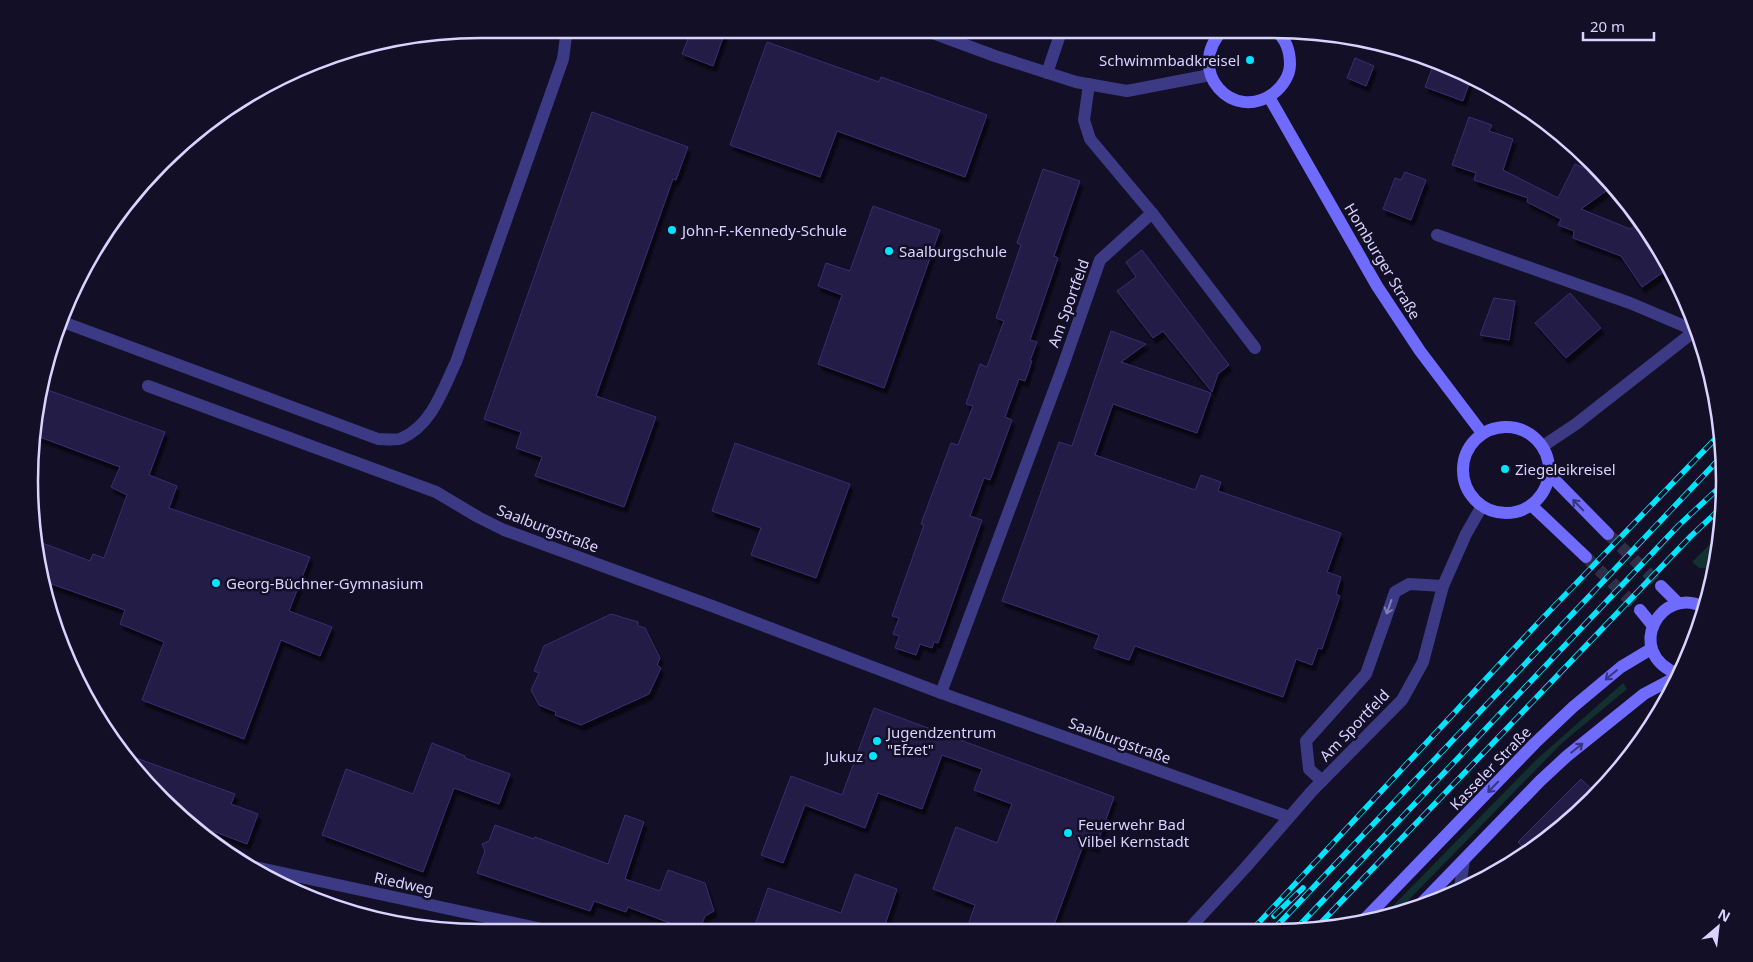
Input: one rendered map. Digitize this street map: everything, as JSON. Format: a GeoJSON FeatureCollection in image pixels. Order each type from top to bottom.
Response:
{"type":"FeatureCollection","features":[{"type":"Feature","properties":{"kind":"street"},"geometry":{"type":"LineString","coordinates":[[66,323],[378,439],[400,440],[417,429],[434,408],[456,362],[563,59],[566,38]]}},
{"type":"Feature","properties":{"kind":"street"},"geometry":{"type":"LineString","coordinates":[[946,38],[1076,82],[1127,91],[1210,75]]}},
{"type":"Feature","properties":{"kind":"street"},"geometry":{"type":"LineString","coordinates":[[1047,73],[1059,38]]}},
{"type":"Feature","properties":{"kind":"street"},"geometry":{"type":"LineString","coordinates":[[1215,38],[1210,49],[1208,62],[1210,75],[1224,94],[1234,100],[1246,102],[1258,102],[1269,97],[1279,90],[1286,80],[1290,68],[1290,56],[1287,44],[1283,38]]}},
{"type":"Feature","properties":{"kind":"street"},"geometry":{"type":"LineString","coordinates":[[1089,84],[1084,120],[1090,139],[1152,213],[1255,348]]}},
{"type":"Feature","properties":{"kind":"street","name":"Homburger Straße"},"geometry":{"type":"LineString","coordinates":[[1269,97],[1377,286],[1420,351],[1482,434]]}},
{"type":"Feature","properties":{"kind":"street","name":"Am Sportfeld"},"geometry":{"type":"LineString","coordinates":[[941,694],[1063,366],[1100,260],[1152,213]]}},
{"type":"Feature","properties":{"kind":"street"},"geometry":{"type":"LineString","coordinates":[[1437,235],[1630,304],[1688,328]]}},
{"type":"Feature","properties":{"kind":"street"},"geometry":{"type":"LineString","coordinates":[[1542,446],[1576,424],[1691,335]]}},
{"type":"Feature","properties":{"kind":"street","name":"Saalburgstraße"},"geometry":{"type":"LineString","coordinates":[[148,386],[436,492],[478,518],[504,530],[722,610],[941,694],[1289,817]]}},
{"type":"Feature","properties":{"kind":"street"},"geometry":{"type":"LineString","coordinates":[[1508,426],[1521,429],[1533,436],[1542,446],[1548,460],[1549,474],[1546,486],[1540,497],[1531,505],[1516,512],[1498,512],[1482,506],[1470,494],[1464,478],[1464,461],[1470,445],[1482,434],[1495,428],[1508,426]]}},
{"type":"Feature","properties":{"kind":"street"},"geometry":{"type":"LineString","coordinates":[[1549,474],[1608,534]]}},
{"type":"Feature","properties":{"kind":"street"},"geometry":{"type":"LineString","coordinates":[[1531,505],[1586,557]]}},
{"type":"Feature","properties":{"kind":"street","name":"Am Sportfeld"},"geometry":{"type":"LineString","coordinates":[[1194,924],[1322,781],[1402,700],[1423,662],[1443,586],[1466,534],[1482,506]]}},
{"type":"Feature","properties":{"kind":"street"},"geometry":{"type":"LineString","coordinates":[[1322,781],[1309,769],[1306,740],[1366,674],[1394,592],[1410,584],[1443,586]]}},
{"type":"Feature","properties":{"kind":"street"},"geometry":{"type":"LineString","coordinates":[[1662,586],[1678,603]]}},
{"type":"Feature","properties":{"kind":"street"},"geometry":{"type":"LineString","coordinates":[[1672,672],[1657,661],[1651,648],[1650,639],[1653,626],[1660,614],[1668,607],[1678,603],[1689,602],[1697,605]]}},
{"type":"Feature","properties":{"kind":"street"},"geometry":{"type":"LineString","coordinates":[[1640,610],[1653,626]]}},
{"type":"Feature","properties":{"kind":"street","name":"Kasseler Straße"},"geometry":{"type":"LineString","coordinates":[[1371,913],[1573,707],[1621,667],[1651,648]]}},
{"type":"Feature","properties":{"kind":"street"},"geometry":{"type":"LineString","coordinates":[[1429,896],[1540,781],[1567,756],[1644,694],[1668,681]]}},
{"type":"Feature","properties":{"kind":"street"},"geometry":{"type":"LineString","coordinates":[[1461,882],[1464,860]]}},
{"type":"Feature","properties":{"kind":"street","name":"Riedweg"},"geometry":{"type":"LineString","coordinates":[[268,870],[519,924]]}},
{"type":"Feature","properties":{"kind":"green space"},"geometry":{"type":"Polygon","coordinates":[[[1711,543],[1707,569],[1699,568],[1692,562],[1711,543]]]}},
{"type":"Feature","properties":{"kind":"green space"},"geometry":{"type":"Polygon","coordinates":[[[1623,683],[1627,689],[1562,743],[1405,904],[1391,908],[1536,760],[1623,683]]]}},
{"type":"Feature","properties":{"kind":"building"},"geometry":{"type":"Polygon","coordinates":[[[688,38],[723,38],[713,66],[682,54],[688,38]]]}},
{"type":"Feature","properties":{"kind":"building"},"geometry":{"type":"Polygon","coordinates":[[[767,42],[879,82],[881,77],[987,115],[965,177],[837,131],[820,177],[730,145],[767,42]]]}},
{"type":"Feature","properties":{"kind":"building"},"geometry":{"type":"Polygon","coordinates":[[[1355,58],[1374,66],[1366,86],[1347,78],[1355,58]]]}},
{"type":"Feature","properties":{"kind":"building"},"geometry":{"type":"Polygon","coordinates":[[[1432,67],[1469,84],[1463,101],[1425,87],[1432,67]]]}},
{"type":"Feature","properties":{"kind":"building"},"geometry":{"type":"Polygon","coordinates":[[[592,112],[688,147],[676,180],[673,179],[596,396],[656,417],[624,507],[535,476],[542,457],[516,448],[521,432],[484,419],[592,112]]]}},
{"type":"Feature","properties":{"kind":"building"},"geometry":{"type":"Polygon","coordinates":[[[1469,117],[1492,125],[1489,131],[1513,139],[1503,170],[1558,198],[1575,164],[1587,168],[1606,191],[1581,209],[1630,229],[1635,226],[1663,272],[1642,287],[1621,256],[1573,238],[1574,231],[1558,225],[1561,219],[1527,202],[1528,198],[1474,180],[1476,173],[1452,165],[1469,117]]]}},
{"type":"Feature","properties":{"kind":"building"},"geometry":{"type":"Polygon","coordinates":[[[1043,169],[1080,181],[1054,256],[1058,258],[1030,340],[1037,342],[1030,361],[1032,361],[1025,381],[1019,379],[1005,417],[1012,420],[990,480],[984,478],[970,516],[982,520],[938,643],[934,642],[932,648],[920,644],[916,655],[895,648],[899,636],[893,634],[899,618],[892,616],[924,525],[921,524],[951,443],[958,445],[973,406],[966,404],[980,364],[987,367],[1004,321],[996,318],[1021,245],[1017,243],[1043,169]]]}},
{"type":"Feature","properties":{"kind":"building"},"geometry":{"type":"Polygon","coordinates":[[[1405,172],[1426,180],[1411,220],[1383,209],[1395,178],[1401,180],[1405,172]]]}},
{"type":"Feature","properties":{"kind":"building"},"geometry":{"type":"Polygon","coordinates":[[[873,206],[940,230],[884,388],[818,364],[842,295],[818,286],[826,263],[850,271],[873,206]]]}},
{"type":"Feature","properties":{"kind":"building"},"geometry":{"type":"Polygon","coordinates":[[[1142,250],[1229,365],[1218,374],[1212,392],[1163,331],[1153,338],[1117,291],[1136,277],[1126,262],[1142,250]]]}},
{"type":"Feature","properties":{"kind":"building"},"geometry":{"type":"Polygon","coordinates":[[[1570,293],[1601,328],[1566,358],[1535,323],[1570,293]]]}},
{"type":"Feature","properties":{"kind":"building"},"geometry":{"type":"Polygon","coordinates":[[[1494,298],[1515,301],[1509,340],[1480,335],[1494,298]]]}},
{"type":"Feature","properties":{"kind":"building"},"geometry":{"type":"Polygon","coordinates":[[[1111,331],[1146,344],[1121,362],[1211,393],[1197,433],[1113,404],[1095,455],[1195,490],[1201,475],[1221,482],[1218,491],[1341,533],[1327,572],[1341,577],[1336,594],[1340,596],[1322,649],[1318,648],[1312,665],[1296,659],[1283,697],[1135,646],[1129,660],[1094,648],[1099,635],[1002,601],[1059,442],[1072,446],[1111,331]]]}},
{"type":"Feature","properties":{"kind":"building"},"geometry":{"type":"Polygon","coordinates":[[[47,390],[165,432],[149,475],[177,486],[169,508],[310,557],[289,611],[332,627],[320,656],[281,640],[244,739],[142,700],[164,642],[120,624],[125,610],[50,583],[42,543],[90,561],[93,554],[104,558],[127,495],[111,487],[120,467],[40,437],[47,390]]]}},
{"type":"Feature","properties":{"kind":"building"},"geometry":{"type":"Polygon","coordinates":[[[735,443],[850,484],[816,578],[751,555],[761,528],[712,511],[735,443]]]}},
{"type":"Feature","properties":{"kind":"building"},"geometry":{"type":"Polygon","coordinates":[[[611,614],[638,622],[638,626],[645,628],[660,658],[657,665],[661,668],[649,694],[581,725],[555,715],[556,712],[539,705],[531,690],[539,673],[534,671],[544,646],[611,614]]]}},
{"type":"Feature","properties":{"kind":"building"},"geometry":{"type":"Polygon","coordinates":[[[874,708],[1114,797],[1096,847],[1084,843],[1054,924],[968,924],[975,905],[933,889],[956,827],[997,843],[1012,804],[974,790],[982,769],[942,755],[922,809],[878,793],[865,828],[805,805],[783,863],[761,855],[791,776],[842,795],[874,708]]]}},
{"type":"Feature","properties":{"kind":"building"},"geometry":{"type":"Polygon","coordinates":[[[432,743],[465,756],[465,758],[510,774],[499,804],[454,788],[423,872],[322,835],[346,769],[413,794],[432,743]]]}},
{"type":"Feature","properties":{"kind":"building"},"geometry":{"type":"Polygon","coordinates":[[[135,757],[235,794],[231,804],[258,814],[247,844],[205,828],[167,795],[135,757]]]}},
{"type":"Feature","properties":{"kind":"building"},"geometry":{"type":"Polygon","coordinates":[[[1581,779],[1591,789],[1542,833],[1523,847],[1518,842],[1581,779]]]}},
{"type":"Feature","properties":{"kind":"building"},"geometry":{"type":"Polygon","coordinates":[[[625,815],[644,822],[625,879],[660,891],[668,870],[705,883],[714,911],[705,916],[702,924],[672,924],[628,907],[626,912],[594,901],[590,911],[477,873],[485,851],[482,844],[489,841],[495,825],[534,839],[535,837],[608,864],[625,815]]]}},
{"type":"Feature","properties":{"kind":"building"},"geometry":{"type":"Polygon","coordinates":[[[855,874],[897,889],[885,924],[755,924],[768,888],[841,913],[855,874]]]}},
{"type":"Feature","properties":{"kind":"tunnel"},"geometry":{"type":"LineString","coordinates":[[1608,534],[1661,586]]}},
{"type":"Feature","properties":{"kind":"tunnel"},"geometry":{"type":"LineString","coordinates":[[1586,557],[1640,610]]}},
{"type":"Feature","properties":{"kind":"railway"},"geometry":{"type":"LineString","coordinates":[[1258,924],[1538,623],[1714,440]]}},
{"type":"Feature","properties":{"kind":"railway"},"geometry":{"type":"LineString","coordinates":[[1279,924],[1715,463]]}},
{"type":"Feature","properties":{"kind":"railway"},"geometry":{"type":"LineString","coordinates":[[1301,924],[1679,525],[1716,491]]}},
{"type":"Feature","properties":{"kind":"railway"},"geometry":{"type":"LineString","coordinates":[[1322,922],[1691,536],[1715,514]]}},
{"type":"Feature","properties":{"kind":"railway"},"geometry":{"type":"LineString","coordinates":[[1274,916],[1303,888]]}},
{"type":"Feature","properties":{"kind":"place","name":"Schwimmbadkreisel"},"geometry":{"type":"Point","coordinates":[1250,60]}},
{"type":"Feature","properties":{"kind":"place","name":"John-F.-Kennedy-Schule"},"geometry":{"type":"Point","coordinates":[672,230]}},
{"type":"Feature","properties":{"kind":"place","name":"Saalburgschule"},"geometry":{"type":"Point","coordinates":[889,251]}},
{"type":"Feature","properties":{"kind":"place","name":"Ziegeleikreisel"},"geometry":{"type":"Point","coordinates":[1505,469]}},
{"type":"Feature","properties":{"kind":"place","name":"Georg-Büchner-Gymnasium"},"geometry":{"type":"Point","coordinates":[216,583]}},
{"type":"Feature","properties":{"kind":"place","name":"Jugendzentrum \"Efzet\""},"geometry":{"type":"Point","coordinates":[877,741]}},
{"type":"Feature","properties":{"kind":"place","name":"Jukuz"},"geometry":{"type":"Point","coordinates":[873,756]}},
{"type":"Feature","properties":{"kind":"place","name":"Feuerwehr Bad Vilbel Kernstadt"},"geometry":{"type":"Point","coordinates":[1068,833]}}]}
